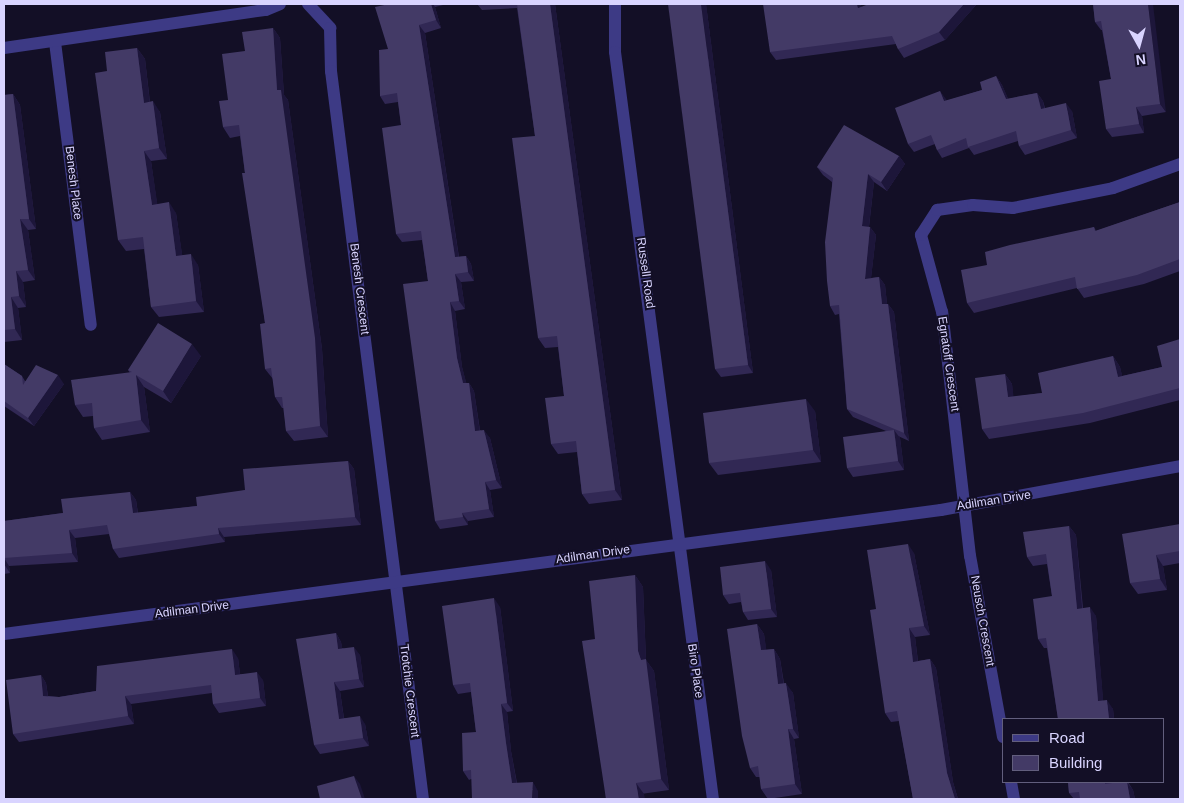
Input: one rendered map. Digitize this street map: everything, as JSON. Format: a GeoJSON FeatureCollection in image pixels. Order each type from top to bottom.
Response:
{"type":"FeatureCollection","features":[{"type":"Feature","properties":{"kind":"street"},"geometry":{"type":"LineString","coordinates":[[4,48],[266,10],[280,4]]}},
{"type":"Feature","properties":{"kind":"street","name":"Benesh Crescent"},"geometry":{"type":"LineString","coordinates":[[308,4],[330,28],[331,71],[397,582]]}},
{"type":"Feature","properties":{"kind":"street","name":"Russell Road"},"geometry":{"type":"LineString","coordinates":[[615,4],[615,52],[677,543]]}},
{"type":"Feature","properties":{"kind":"street","name":"Benesh Place"},"geometry":{"type":"LineString","coordinates":[[55,42],[91,325]]}},
{"type":"Feature","properties":{"kind":"street","name":"Egnatoff Crescent"},"geometry":{"type":"LineString","coordinates":[[966,506],[942,312],[921,234],[937,210],[973,205],[1013,208],[1113,188],[1180,164]]}},
{"type":"Feature","properties":{"kind":"street","name":"Adilman Drive"},"geometry":{"type":"LineString","coordinates":[[4,634],[966,506],[1180,466]]}},
{"type":"Feature","properties":{"kind":"street","name":"Neusch Crescent"},"geometry":{"type":"LineString","coordinates":[[966,506],[970,556],[1002,732]]}},
{"type":"Feature","properties":{"kind":"street","name":"Biro Place"},"geometry":{"type":"LineString","coordinates":[[677,543],[713,799]]}},
{"type":"Feature","properties":{"kind":"street","name":"Trotchie Crescent"},"geometry":{"type":"LineString","coordinates":[[397,582],[424,799]]}},
{"type":"Feature","properties":{"kind":"street"},"geometry":{"type":"LineString","coordinates":[[1011,783],[1014,799]]}},
{"type":"Feature","properties":{"kind":"building"},"geometry":{"type":"Polygon","coordinates":[[[389,4],[431,4],[436,20],[419,25],[455,257],[466,256],[468,272],[455,274],[459,301],[450,302],[457,358],[463,383],[469,383],[475,431],[484,430],[496,480],[485,482],[489,509],[462,513],[463,517],[435,521],[403,284],[428,281],[421,231],[396,234],[382,128],[401,125],[397,93],[380,96],[379,50],[388,49],[375,7],[389,4]]]}},
{"type":"Feature","properties":{"kind":"building"},"geometry":{"type":"Polygon","coordinates":[[[517,4],[550,4],[615,490],[582,494],[576,441],[551,444],[545,398],[564,396],[557,336],[538,338],[512,138],[535,136],[517,4]]]}},
{"type":"Feature","properties":{"kind":"building"},"geometry":{"type":"Polygon","coordinates":[[[668,4],[701,4],[748,365],[715,369],[668,4]]]}},
{"type":"Feature","properties":{"kind":"building"},"geometry":{"type":"Polygon","coordinates":[[[763,4],[857,4],[858,8],[869,4],[964,4],[939,32],[898,49],[892,36],[770,52],[763,4]]]}},
{"type":"Feature","properties":{"kind":"building"},"geometry":{"type":"Polygon","coordinates":[[[1093,4],[1148,4],[1160,104],[1136,107],[1139,124],[1106,129],[1099,81],[1111,79],[1101,21],[1095,22],[1093,4]]]}},
{"type":"Feature","properties":{"kind":"building"},"geometry":{"type":"Polygon","coordinates":[[[273,28],[277,90],[281,90],[315,338],[320,426],[286,431],[282,397],[275,397],[271,368],[265,369],[260,324],[265,323],[242,173],[245,173],[239,125],[223,127],[219,101],[228,100],[222,54],[245,51],[242,32],[273,28]]]}},
{"type":"Feature","properties":{"kind":"building"},"geometry":{"type":"Polygon","coordinates":[[[137,48],[144,103],[153,101],[159,148],[144,151],[152,205],[169,202],[176,256],[191,254],[196,301],[151,307],[143,237],[118,240],[95,73],[107,71],[105,52],[137,48]]]}},
{"type":"Feature","properties":{"kind":"building"},"geometry":{"type":"Polygon","coordinates":[[[996,76],[1006,99],[1037,93],[1041,109],[1066,103],[1071,130],[1019,146],[1016,131],[968,147],[966,138],[937,150],[931,135],[908,144],[895,108],[940,91],[944,101],[982,90],[980,82],[996,76]]]}},
{"type":"Feature","properties":{"kind":"building"},"geometry":{"type":"Polygon","coordinates":[[[13,94],[29,219],[20,219],[28,270],[16,271],[19,296],[11,297],[15,329],[4,330],[4,95],[13,94]]]}},
{"type":"Feature","properties":{"kind":"building"},"geometry":{"type":"Polygon","coordinates":[[[844,125],[899,156],[881,182],[868,174],[862,226],[870,227],[865,279],[879,277],[882,304],[888,304],[904,433],[847,409],[839,305],[830,306],[827,281],[825,242],[833,178],[817,167],[844,125]]]}},
{"type":"Feature","properties":{"kind":"building"},"geometry":{"type":"Polygon","coordinates":[[[1180,202],[1180,259],[1137,275],[1077,289],[1075,277],[967,303],[961,270],[987,265],[985,252],[1094,227],[1095,231],[1180,202]]]}},
{"type":"Feature","properties":{"kind":"building"},"geometry":{"type":"Polygon","coordinates":[[[158,323],[192,344],[163,391],[136,375],[141,420],[94,428],[92,403],[75,405],[71,380],[132,372],[128,370],[158,323]]]}},
{"type":"Feature","properties":{"kind":"building"},"geometry":{"type":"Polygon","coordinates":[[[1180,339],[1180,388],[1083,413],[982,429],[975,378],[1005,374],[1008,397],[1042,393],[1038,373],[1113,356],[1118,377],[1162,367],[1157,346],[1180,339]]]}},
{"type":"Feature","properties":{"kind":"building"},"geometry":{"type":"Polygon","coordinates":[[[4,364],[22,376],[23,385],[36,365],[58,375],[28,418],[4,401],[4,364]]]}},
{"type":"Feature","properties":{"kind":"building"},"geometry":{"type":"Polygon","coordinates":[[[806,399],[813,450],[709,463],[703,413],[806,399]]]}},
{"type":"Feature","properties":{"kind":"building"},"geometry":{"type":"Polygon","coordinates":[[[894,430],[898,461],[847,468],[843,437],[894,430]]]}},
{"type":"Feature","properties":{"kind":"building"},"geometry":{"type":"Polygon","coordinates":[[[348,461],[355,517],[218,528],[219,534],[113,549],[107,525],[69,530],[72,553],[4,558],[4,521],[63,513],[61,499],[130,492],[133,513],[197,506],[196,497],[245,490],[243,469],[348,461]]]}},
{"type":"Feature","properties":{"kind":"building"},"geometry":{"type":"Polygon","coordinates":[[[1180,524],[1180,551],[1156,555],[1160,579],[1130,583],[1122,534],[1180,524]]]}},
{"type":"Feature","properties":{"kind":"building"},"geometry":{"type":"Polygon","coordinates":[[[1069,526],[1077,609],[1090,607],[1098,701],[1107,700],[1109,718],[1058,718],[1046,638],[1038,639],[1033,599],[1052,596],[1046,554],[1027,557],[1023,532],[1069,526]]]}},
{"type":"Feature","properties":{"kind":"building"},"geometry":{"type":"Polygon","coordinates":[[[908,544],[924,626],[909,628],[913,662],[930,659],[947,773],[955,799],[913,799],[897,711],[885,713],[870,610],[876,609],[867,550],[908,544]]]}},
{"type":"Feature","properties":{"kind":"building"},"geometry":{"type":"Polygon","coordinates":[[[765,561],[771,609],[743,612],[740,593],[723,595],[720,567],[765,561]]]}},
{"type":"Feature","properties":{"kind":"building"},"geometry":{"type":"Polygon","coordinates":[[[635,575],[638,651],[641,660],[646,659],[661,779],[636,783],[639,799],[606,799],[582,641],[595,639],[589,581],[635,575]]]}},
{"type":"Feature","properties":{"kind":"building"},"geometry":{"type":"Polygon","coordinates":[[[494,598],[507,703],[501,704],[512,783],[533,782],[532,799],[472,799],[471,770],[463,771],[462,733],[476,732],[470,683],[453,685],[442,606],[494,598]]]}},
{"type":"Feature","properties":{"kind":"building"},"geometry":{"type":"Polygon","coordinates":[[[757,624],[761,650],[774,649],[778,684],[786,683],[793,729],[788,729],[795,784],[761,789],[758,766],[750,768],[742,736],[727,629],[757,624]]]}},
{"type":"Feature","properties":{"kind":"building"},"geometry":{"type":"Polygon","coordinates":[[[336,633],[338,649],[354,647],[359,679],[334,682],[339,719],[360,716],[363,738],[314,745],[296,639],[336,633]]]}},
{"type":"Feature","properties":{"kind":"building"},"geometry":{"type":"Polygon","coordinates":[[[232,649],[235,675],[257,672],[260,698],[213,704],[211,685],[125,696],[128,716],[13,734],[6,680],[41,675],[43,696],[59,697],[96,691],[97,666],[232,649]]]}},
{"type":"Feature","properties":{"kind":"building"},"geometry":{"type":"Polygon","coordinates":[[[354,776],[362,799],[320,799],[317,786],[354,776]]]}},
{"type":"Feature","properties":{"kind":"building"},"geometry":{"type":"Polygon","coordinates":[[[1068,783],[1127,783],[1130,799],[1080,799],[1079,792],[1069,793],[1068,783]]]}}]}
